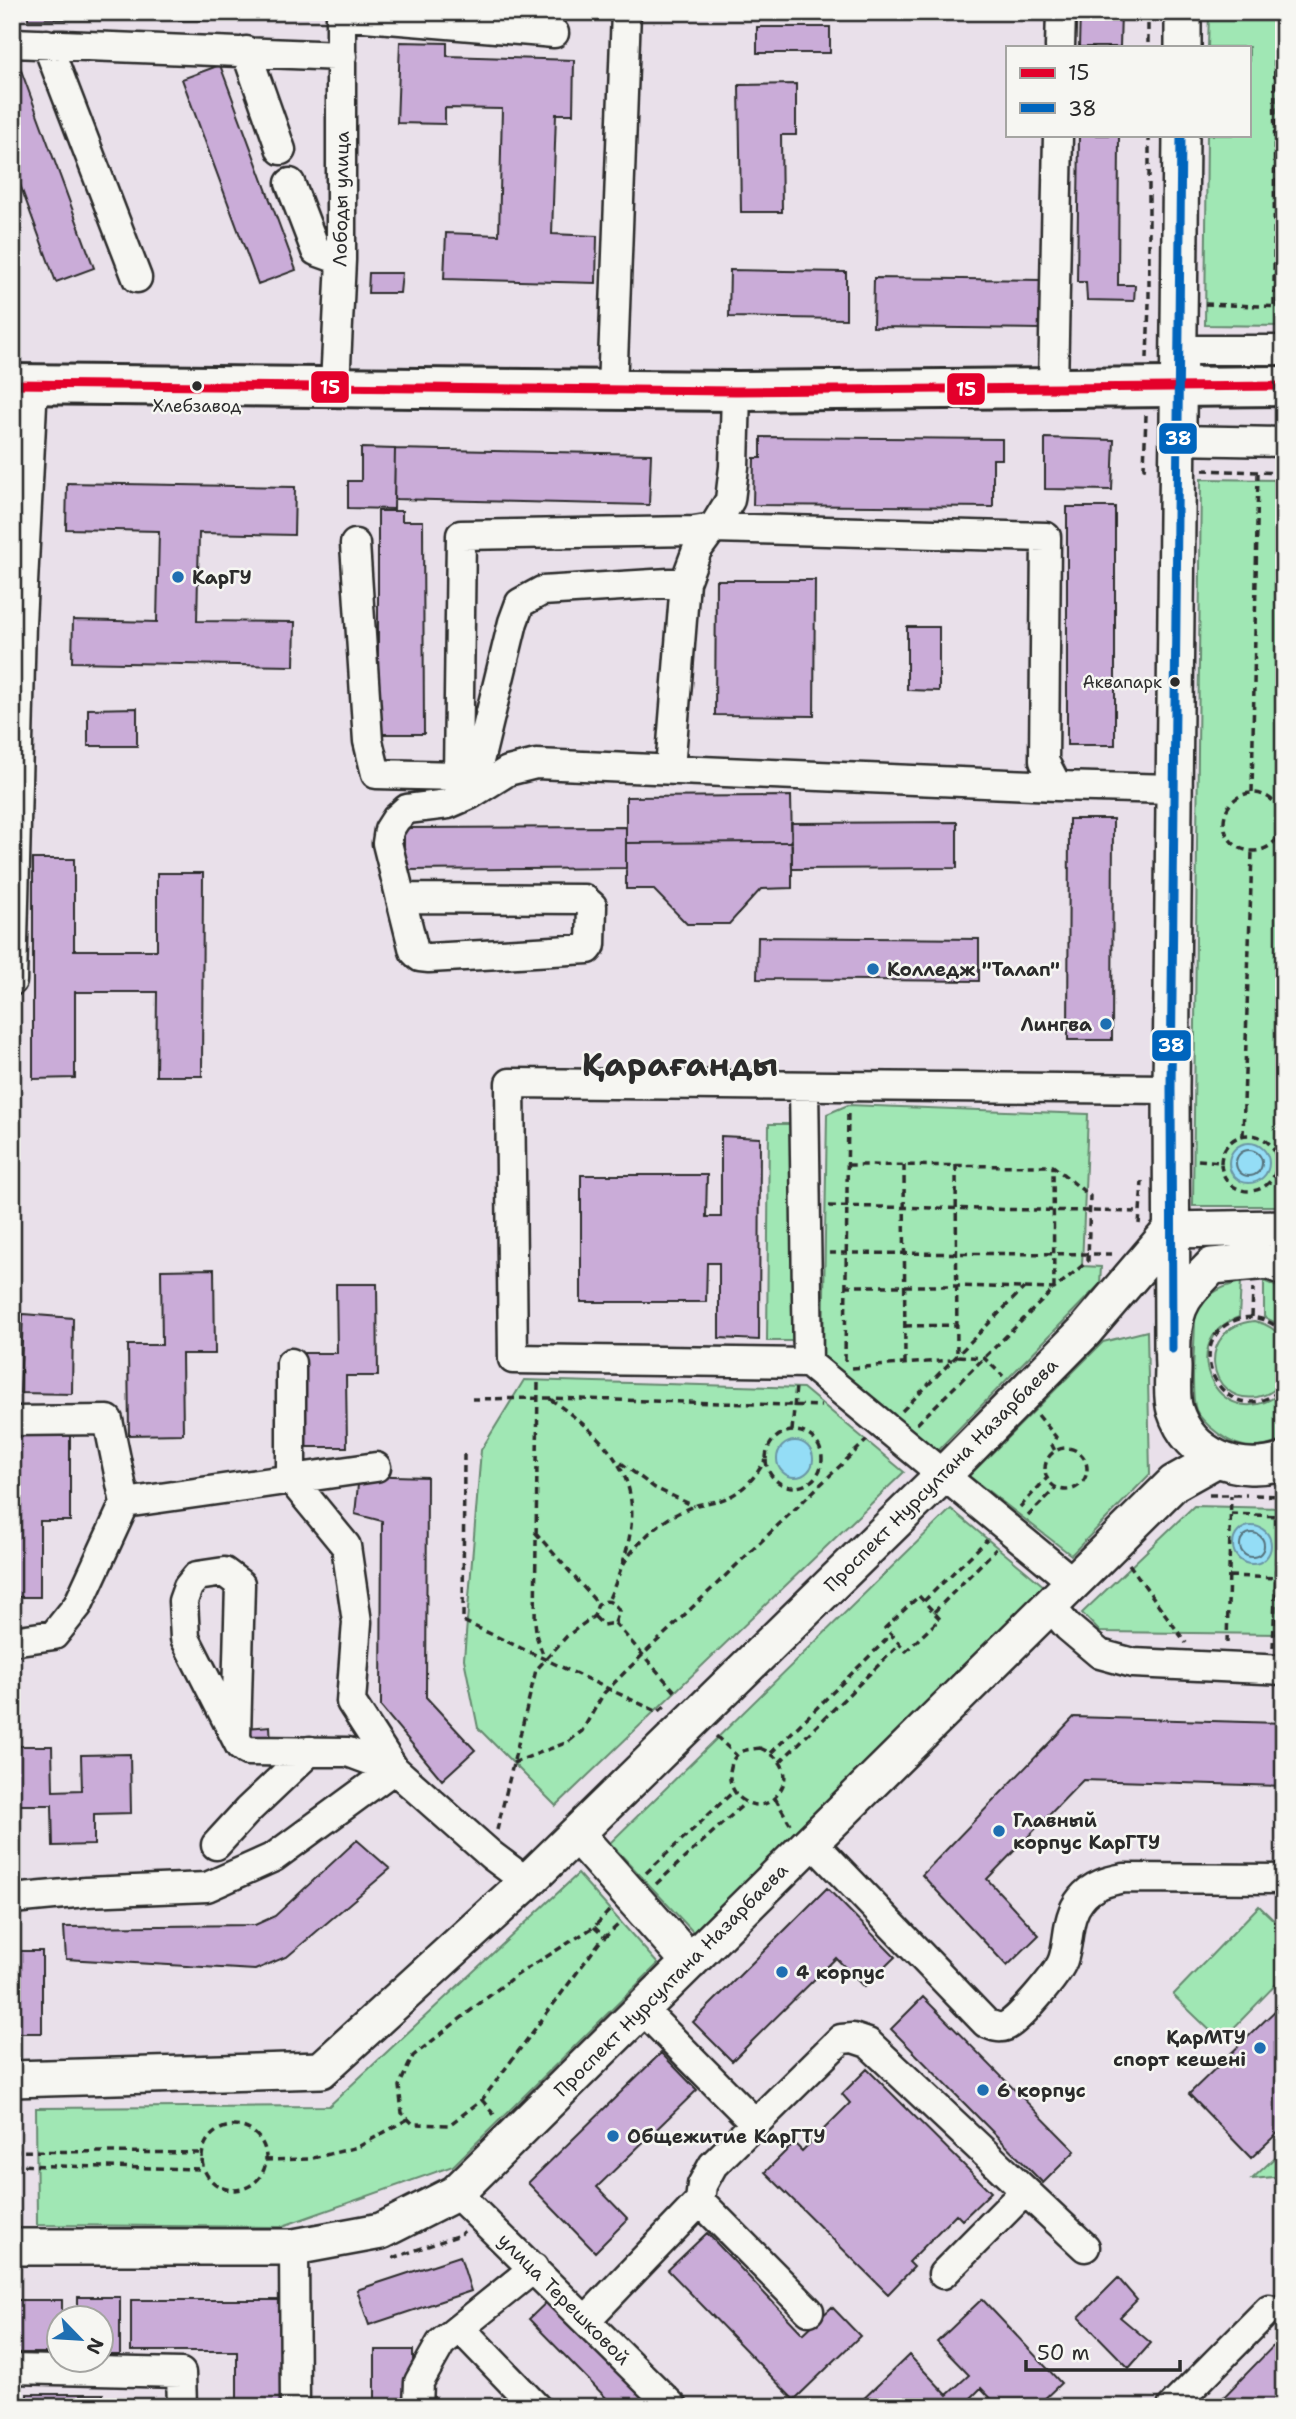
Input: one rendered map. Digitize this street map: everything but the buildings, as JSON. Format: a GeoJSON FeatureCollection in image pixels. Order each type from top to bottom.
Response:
{"type":"FeatureCollection","features":[{"type":"Feature","properties":{"kind":"highway"},"geometry":{"type":"LineString","coordinates":[[23,384],[736,391],[1053,387],[1177,368],[1284,386]]}},
{"type":"Feature","properties":{"kind":"main road"},"geometry":{"type":"LineString","coordinates":[[1183,12],[1183,46]]}},
{"type":"Feature","properties":{"kind":"main road"},"geometry":{"type":"LineString","coordinates":[[1181,136],[1171,1089],[1174,1408],[1184,1428],[1198,1446],[1217,1459],[1238,1466],[1260,1467],[1284,1461]]}},
{"type":"Feature","properties":{"kind":"main road"},"geometry":{"type":"LineString","coordinates":[[1171,1230],[1284,1228]]}},
{"type":"Feature","properties":{"kind":"main road","name":"Проспект Нурсултана Назарбаева"},"geometry":{"type":"LineString","coordinates":[[12,2079],[321,2070],[527,1882],[943,1475],[1084,1332],[1171,1230]]}},
{"type":"Feature","properties":{"kind":"main road"},"geometry":{"type":"LineString","coordinates":[[1172,1349],[1179,1308],[1191,1288],[1212,1266],[1268,1261],[1284,1267]]}},
{"type":"Feature","properties":{"kind":"main road","name":"Проспект Нурсултана Назарбаева"},"geometry":{"type":"LineString","coordinates":[[1084,1332],[1171,1276],[1212,1266]]}},
{"type":"Feature","properties":{"kind":"main road","name":"Проспект Нурсултана Назарбаева"},"geometry":{"type":"LineString","coordinates":[[12,2247],[294,2246],[381,2231],[468,2204],[642,2009],[1174,1483],[1217,1459]]}},
{"type":"Feature","properties":{"kind":"main road"},"geometry":{"type":"LineString","coordinates":[[576,1834],[690,1962]]}},
{"type":"Feature","properties":{"kind":"street"},"geometry":{"type":"LineString","coordinates":[[612,390],[626,12]]}},
{"type":"Feature","properties":{"kind":"street"},"geometry":{"type":"LineString","coordinates":[[1060,46],[1061,12]]}},
{"type":"Feature","properties":{"kind":"street"},"geometry":{"type":"LineString","coordinates":[[341,14],[554,33]]}},
{"type":"Feature","properties":{"kind":"street","name":"Лободы улица"},"geometry":{"type":"LineString","coordinates":[[335,386],[341,260],[341,14]]}},
{"type":"Feature","properties":{"kind":"street"},"geometry":{"type":"LineString","coordinates":[[12,43],[342,56]]}},
{"type":"Feature","properties":{"kind":"street"},"geometry":{"type":"LineString","coordinates":[[47,44],[137,278]]}},
{"type":"Feature","properties":{"kind":"street"},"geometry":{"type":"LineString","coordinates":[[246,51],[281,150]]}},
{"type":"Feature","properties":{"kind":"street"},"geometry":{"type":"LineString","coordinates":[[1053,387],[1058,136]]}},
{"type":"Feature","properties":{"kind":"street"},"geometry":{"type":"LineString","coordinates":[[290,183],[316,251],[341,260]]}},
{"type":"Feature","properties":{"kind":"street"},"geometry":{"type":"LineString","coordinates":[[1177,368],[1284,350]]}},
{"type":"Feature","properties":{"kind":"street"},"geometry":{"type":"LineString","coordinates":[[12,981],[21,623],[23,384]]}},
{"type":"Feature","properties":{"kind":"street"},"geometry":{"type":"LineString","coordinates":[[670,769],[685,582],[697,550],[730,500],[734,467],[736,391]]}},
{"type":"Feature","properties":{"kind":"street"},"geometry":{"type":"LineString","coordinates":[[1177,440],[1284,442]]}},
{"type":"Feature","properties":{"kind":"street"},"geometry":{"type":"LineString","coordinates":[[355,544],[368,741],[376,774],[458,775],[461,535],[694,531],[713,527],[1046,537],[1044,761],[1057,786]]}},
{"type":"Feature","properties":{"kind":"street"},"geometry":{"type":"LineString","coordinates":[[471,794],[520,603],[542,591],[685,582]]}},
{"type":"Feature","properties":{"kind":"street"},"geometry":{"type":"LineString","coordinates":[[401,898],[584,900],[592,906],[591,945],[583,951],[439,958],[420,957],[414,951],[387,843],[388,830],[407,809],[448,804],[471,794],[508,771],[536,764],[1173,789]]}},
{"type":"Feature","properties":{"kind":"street"},"geometry":{"type":"LineString","coordinates":[[1171,1089],[510,1083],[513,1359],[803,1363],[943,1475],[1062,1595],[1068,1627],[1100,1654],[1133,1663],[1278,1670]]}},
{"type":"Feature","properties":{"kind":"street"},"geometry":{"type":"LineString","coordinates":[[803,1363],[806,1253],[804,1086]]}},
{"type":"Feature","properties":{"kind":"street"},"geometry":{"type":"LineString","coordinates":[[291,1363],[291,1479],[346,1546],[356,1622],[351,1702],[394,1769],[492,1856],[527,1882]]}},
{"type":"Feature","properties":{"kind":"street"},"geometry":{"type":"LineString","coordinates":[[12,1421],[108,1420],[125,1503],[78,1605],[54,1635],[12,1641]]}},
{"type":"Feature","properties":{"kind":"street"},"geometry":{"type":"LineString","coordinates":[[125,1503],[376,1467]]}},
{"type":"Feature","properties":{"kind":"street"},"geometry":{"type":"LineString","coordinates":[[236,1737],[240,1584],[224,1572],[197,1576],[188,1587],[183,1601],[185,1638],[240,1746],[247,1751],[348,1752],[394,1769]]}},
{"type":"Feature","properties":{"kind":"street"},"geometry":{"type":"LineString","coordinates":[[216,1845],[310,1751]]}},
{"type":"Feature","properties":{"kind":"street"},"geometry":{"type":"LineString","coordinates":[[12,1899],[86,1892],[207,1888],[274,1857],[394,1769]]}},
{"type":"Feature","properties":{"kind":"street"},"geometry":{"type":"LineString","coordinates":[[812,1842],[986,2023],[996,2028],[1007,2026],[1051,1982],[1063,1961],[1070,1917],[1082,1898],[1103,1882],[1124,1878],[1284,1879]]}},
{"type":"Feature","properties":{"kind":"street"},"geometry":{"type":"LineString","coordinates":[[642,2009],[755,2123]]}},
{"type":"Feature","properties":{"kind":"street"},"geometry":{"type":"LineString","coordinates":[[586,2320],[700,2201],[702,2185],[713,2165],[841,2039],[853,2038],[868,2043],[1085,2247]]}},
{"type":"Feature","properties":{"kind":"street"},"geometry":{"type":"LineString","coordinates":[[943,2274],[1026,2191]]}},
{"type":"Feature","properties":{"kind":"street"},"geometry":{"type":"LineString","coordinates":[[700,2201],[809,2311]]}},
{"type":"Feature","properties":{"kind":"street","name":"улица Терешковой"},"geometry":{"type":"LineString","coordinates":[[468,2204],[673,2407]]}},
{"type":"Feature","properties":{"kind":"street"},"geometry":{"type":"LineString","coordinates":[[294,2246],[295,2407]]}},
{"type":"Feature","properties":{"kind":"street"},"geometry":{"type":"LineString","coordinates":[[418,2407],[419,2382],[441,2343],[534,2268]]}},
{"type":"Feature","properties":{"kind":"street"},"geometry":{"type":"LineString","coordinates":[[1172,2407],[1269,2309]]}},
{"type":"Feature","properties":{"kind":"street"},"geometry":{"type":"LineString","coordinates":[[460,2328],[536,2407]]}},
{"type":"Feature","properties":{"kind":"street"},"geometry":{"type":"LineString","coordinates":[[12,2369],[180,2373],[182,2407]]}},
{"type":"Feature","properties":{"kind":"path"},"geometry":{"type":"LineString","coordinates":[[1148,12],[1149,46]]}},
{"type":"Feature","properties":{"kind":"path"},"geometry":{"type":"LineString","coordinates":[[1274,306],[1275,12]]}},
{"type":"Feature","properties":{"kind":"path"},"geometry":{"type":"LineString","coordinates":[[1149,136],[1149,303]]}},
{"type":"Feature","properties":{"kind":"path"},"geometry":{"type":"LineString","coordinates":[[1252,792],[1258,472],[1284,473]]}},
{"type":"Feature","properties":{"kind":"path"},"geometry":{"type":"LineString","coordinates":[[1252,792],[1264,794],[1274,801],[1283,822],[1274,843],[1264,850],[1252,852],[1232,843],[1223,822],[1232,802],[1241,795],[1252,792]]}},
{"type":"Feature","properties":{"kind":"path"},"geometry":{"type":"LineString","coordinates":[[1243,1136],[1252,852]]}},
{"type":"Feature","properties":{"kind":"path"},"geometry":{"type":"LineString","coordinates":[[848,1086],[845,1368],[953,1360]]}},
{"type":"Feature","properties":{"kind":"path"},"geometry":{"type":"LineString","coordinates":[[1243,1136],[1258,1136],[1266,1140],[1272,1146],[1278,1163],[1277,1172],[1267,1186],[1250,1192],[1233,1187],[1222,1173],[1222,1155],[1232,1140],[1243,1136]]}},
{"type":"Feature","properties":{"kind":"path"},"geometry":{"type":"LineString","coordinates":[[1278,1163],[1284,1163]]}},
{"type":"Feature","properties":{"kind":"path"},"geometry":{"type":"LineString","coordinates":[[847,1165],[1053,1166],[1090,1196],[1088,1261],[1054,1289],[913,1428]]}},
{"type":"Feature","properties":{"kind":"path"},"geometry":{"type":"LineString","coordinates":[[904,1165],[905,1364]]}},
{"type":"Feature","properties":{"kind":"path"},"geometry":{"type":"LineString","coordinates":[[956,1165],[957,1356]]}},
{"type":"Feature","properties":{"kind":"path"},"geometry":{"type":"LineString","coordinates":[[1053,1166],[1054,1289]]}},
{"type":"Feature","properties":{"kind":"path"},"geometry":{"type":"LineString","coordinates":[[806,1206],[1140,1212],[1143,1170]]}},
{"type":"Feature","properties":{"kind":"path"},"geometry":{"type":"LineString","coordinates":[[806,1253],[1098,1253]]}},
{"type":"Feature","properties":{"kind":"path"},"geometry":{"type":"LineString","coordinates":[[1252,1317],[1254,1283]]}},
{"type":"Feature","properties":{"kind":"path"},"geometry":{"type":"LineString","coordinates":[[845,1286],[1054,1289]]}},
{"type":"Feature","properties":{"kind":"path"},"geometry":{"type":"LineString","coordinates":[[513,1763],[568,1742],[582,1731],[609,1689],[819,1484],[898,1415],[1024,1288]]}},
{"type":"Feature","properties":{"kind":"path"},"geometry":{"type":"LineString","coordinates":[[1284,1332],[1264,1319],[1252,1317],[1229,1323],[1220,1331],[1209,1353],[1212,1377],[1228,1395],[1239,1401],[1263,1401],[1284,1387]]}},
{"type":"Feature","properties":{"kind":"path"},"geometry":{"type":"LineString","coordinates":[[905,1326],[957,1325]]}},
{"type":"Feature","properties":{"kind":"path"},"geometry":{"type":"LineString","coordinates":[[957,1356],[984,1358]]}},
{"type":"Feature","properties":{"kind":"path"},"geometry":{"type":"LineString","coordinates":[[538,1360],[535,1622],[537,1638],[545,1659]]}},
{"type":"Feature","properties":{"kind":"path"},"geometry":{"type":"LineString","coordinates":[[792,1431],[794,1405],[803,1363]]}},
{"type":"Feature","properties":{"kind":"path"},"geometry":{"type":"LineString","coordinates":[[548,1398],[597,1436],[619,1462],[627,1478],[631,1495],[629,1530],[622,1569]]}},
{"type":"Feature","properties":{"kind":"path"},"geometry":{"type":"LineString","coordinates":[[472,1399],[548,1398],[861,1407]]}},
{"type":"Feature","properties":{"kind":"path"},"geometry":{"type":"LineString","coordinates":[[608,1601],[630,1553],[661,1523],[694,1506],[725,1499],[738,1492],[765,1460],[768,1447],[776,1437],[799,1431],[810,1436],[818,1445],[822,1456],[814,1479],[803,1486],[790,1487],[778,1482],[769,1472],[765,1460]]}},
{"type":"Feature","properties":{"kind":"path"},"geometry":{"type":"LineString","coordinates":[[1067,1448],[1079,1452],[1086,1461],[1087,1474],[1082,1484],[1071,1490],[1056,1488],[1049,1483],[1045,1471],[1047,1460],[1055,1451],[1067,1448]]}},
{"type":"Feature","properties":{"kind":"path"},"geometry":{"type":"LineString","coordinates":[[464,1454],[463,1621],[658,1712],[677,1694]]}},
{"type":"Feature","properties":{"kind":"path"},"geometry":{"type":"LineString","coordinates":[[619,1462],[655,1488],[694,1506]]}},
{"type":"Feature","properties":{"kind":"path"},"geometry":{"type":"LineString","coordinates":[[814,1479],[819,1484]]}},
{"type":"Feature","properties":{"kind":"path"},"geometry":{"type":"LineString","coordinates":[[1214,1667],[1229,1576],[1231,1495]]}},
{"type":"Feature","properties":{"kind":"path"},"geometry":{"type":"LineString","coordinates":[[1203,1497],[1281,1496],[1276,1578],[1278,1670]]}},
{"type":"Feature","properties":{"kind":"path"},"geometry":{"type":"LineString","coordinates":[[1231,1514],[1278,1516]]}},
{"type":"Feature","properties":{"kind":"path"},"geometry":{"type":"LineString","coordinates":[[535,1532],[598,1604]]}},
{"type":"Feature","properties":{"kind":"path"},"geometry":{"type":"LineString","coordinates":[[1125,1559],[1214,1667]]}},
{"type":"Feature","properties":{"kind":"path"},"geometry":{"type":"LineString","coordinates":[[1229,1576],[1276,1578]]}},
{"type":"Feature","properties":{"kind":"path"},"geometry":{"type":"LineString","coordinates":[[919,1596],[940,1619],[906,1651],[900,1644],[885,1629],[919,1596]]}},
{"type":"Feature","properties":{"kind":"path"},"geometry":{"type":"LineString","coordinates":[[598,1604],[608,1601],[616,1605],[619,1611],[615,1623]]}},
{"type":"Feature","properties":{"kind":"path"},"geometry":{"type":"LineString","coordinates":[[492,1856],[536,1670],[567,1636],[594,1616],[598,1604]]}},
{"type":"Feature","properties":{"kind":"path"},"geometry":{"type":"LineString","coordinates":[[594,1616],[603,1625],[615,1623]]}},
{"type":"Feature","properties":{"kind":"path"},"geometry":{"type":"LineString","coordinates":[[615,1623],[682,1699]]}},
{"type":"Feature","properties":{"kind":"path"},"geometry":{"type":"LineString","coordinates":[[771,1753],[891,1635]]}},
{"type":"Feature","properties":{"kind":"path"},"geometry":{"type":"LineString","coordinates":[[780,1762],[900,1644]]}},
{"type":"Feature","properties":{"kind":"path"},"geometry":{"type":"LineString","coordinates":[[715,1734],[736,1755]]}},
{"type":"Feature","properties":{"kind":"path"},"geometry":{"type":"LineString","coordinates":[[760,1748],[771,1753],[784,1768],[784,1784],[775,1798],[761,1805],[745,1802],[733,1792],[728,1777],[736,1755],[760,1748]]}},
{"type":"Feature","properties":{"kind":"path"},"geometry":{"type":"LineString","coordinates":[[733,1792],[634,1897],[606,1938],[482,2100],[449,2125],[414,2124],[402,2113],[399,2086],[413,2056],[512,1978],[593,1927],[634,1897],[658,1883],[745,1802]]}},
{"type":"Feature","properties":{"kind":"path"},"geometry":{"type":"LineString","coordinates":[[593,1927],[606,1938]]}},
{"type":"Feature","properties":{"kind":"path"},"geometry":{"type":"LineString","coordinates":[[265,2160],[309,2159],[358,2147],[408,2119]]}},
{"type":"Feature","properties":{"kind":"path"},"geometry":{"type":"LineString","coordinates":[[232,2126],[248,2129],[261,2140],[265,2160],[263,2173],[252,2186],[236,2191],[219,2188],[206,2176],[201,2161],[204,2144],[216,2131],[232,2126]]}},
{"type":"Feature","properties":{"kind":"path"},"geometry":{"type":"LineString","coordinates":[[12,2151],[203,2153]]}},
{"type":"Feature","properties":{"kind":"path"},"geometry":{"type":"LineString","coordinates":[[12,2165],[204,2169]]}},
{"type":"Feature","properties":{"kind":"path"},"geometry":{"type":"LineString","coordinates":[[385,2260],[460,2235],[468,2204]]}},
{"type":"Feature","properties":{"kind":"green space"},"geometry":{"type":"Polygon","coordinates":[[[1209,12],[1284,12],[1284,326],[1205,325],[1207,136],[1250,136],[1250,46],[1208,46],[1209,12]]]}},
{"type":"Feature","properties":{"kind":"green space"},"geometry":{"type":"Polygon","coordinates":[[[1201,479],[1284,480],[1284,1206],[1193,1206],[1201,479]]]}},
{"type":"Feature","properties":{"kind":"green space"},"geometry":{"type":"Polygon","coordinates":[[[848,1105],[1088,1114],[1082,1266],[1101,1267],[1100,1284],[937,1451],[823,1357],[827,1114],[848,1105]]]}},
{"type":"Feature","properties":{"kind":"green space"},"geometry":{"type":"Polygon","coordinates":[[[769,1124],[796,1124],[794,1341],[767,1341],[769,1124]]]}},
{"type":"Feature","properties":{"kind":"green space"},"geometry":{"type":"Polygon","coordinates":[[[1264,1281],[1284,1290],[1284,1327],[1264,1317],[1264,1281]]]}},
{"type":"Feature","properties":{"kind":"green space"},"geometry":{"type":"Polygon","coordinates":[[[1241,1282],[1239,1317],[1219,1329],[1208,1346],[1207,1365],[1213,1383],[1225,1397],[1242,1404],[1262,1403],[1284,1390],[1284,1440],[1263,1446],[1244,1446],[1227,1440],[1202,1419],[1194,1402],[1195,1319],[1198,1311],[1212,1294],[1241,1282]]]}},
{"type":"Feature","properties":{"kind":"green space"},"geometry":{"type":"Polygon","coordinates":[[[1254,1321],[1270,1327],[1284,1339],[1284,1379],[1276,1389],[1265,1395],[1240,1396],[1227,1389],[1218,1378],[1214,1364],[1216,1350],[1222,1337],[1235,1326],[1254,1321]]]}},
{"type":"Feature","properties":{"kind":"green space"},"geometry":{"type":"Polygon","coordinates":[[[1147,1331],[1150,1474],[1071,1555],[969,1476],[1103,1342],[1147,1331]]]}},
{"type":"Feature","properties":{"kind":"green space"},"geometry":{"type":"Polygon","coordinates":[[[524,1380],[803,1388],[904,1472],[556,1806],[478,1728],[464,1659],[481,1450],[524,1380]]]}},
{"type":"Feature","properties":{"kind":"green space"},"geometry":{"type":"Polygon","coordinates":[[[1194,1506],[1284,1508],[1284,1634],[1100,1632],[1082,1613],[1194,1506]]]}},
{"type":"Feature","properties":{"kind":"green space"},"geometry":{"type":"Polygon","coordinates":[[[951,1509],[1045,1587],[695,1934],[610,1843],[951,1509]]]}},
{"type":"Feature","properties":{"kind":"green space"},"geometry":{"type":"Polygon","coordinates":[[[578,1874],[658,1964],[453,2166],[280,2227],[37,2225],[36,2108],[329,2106],[578,1874]]]}},
{"type":"Feature","properties":{"kind":"green space"},"geometry":{"type":"Polygon","coordinates":[[[1259,1906],[1284,1930],[1284,1976],[1221,2041],[1173,1995],[1259,1906]]]}},
{"type":"Feature","properties":{"kind":"green space"},"geometry":{"type":"Polygon","coordinates":[[[1284,2149],[1284,2176],[1252,2179],[1284,2149]]]}},
{"type":"Feature","properties":{"kind":"water"},"geometry":{"type":"Polygon","coordinates":[[[1249,1143],[1257,1144],[1263,1149],[1268,1155],[1268,1171],[1263,1177],[1257,1182],[1249,1183],[1241,1182],[1235,1177],[1230,1171],[1229,1163],[1230,1155],[1235,1149],[1241,1144],[1249,1143]]]}},
{"type":"Feature","properties":{"kind":"water"},"geometry":{"type":"Polygon","coordinates":[[[795,1441],[808,1446],[813,1459],[808,1472],[795,1477],[782,1472],[777,1459],[782,1446],[795,1441]]]}},
{"type":"Feature","properties":{"kind":"water"},"geometry":{"type":"Polygon","coordinates":[[[1252,1526],[1266,1531],[1271,1545],[1266,1559],[1252,1564],[1238,1559],[1233,1545],[1238,1531],[1252,1526]]]}},
{"type":"Feature","properties":{"kind":"transit line","name":"38"},"geometry":{"type":"LineString","coordinates":[[1172,1349],[1171,1089],[1181,136]]}},
{"type":"Feature","properties":{"kind":"transit line","name":"15"},"geometry":{"type":"LineString","coordinates":[[12,384],[736,391],[1284,386]]}},
{"type":"Feature","properties":{"kind":"place","name":"Хлебзавод"},"geometry":{"type":"Point","coordinates":[197,386]}},
{"type":"Feature","properties":{"kind":"place","name":"КарГУ"},"geometry":{"type":"Point","coordinates":[178,577]}},
{"type":"Feature","properties":{"kind":"place","name":"Аквапарк"},"geometry":{"type":"Point","coordinates":[1175,682]}},
{"type":"Feature","properties":{"kind":"place","name":"Колледж \"Талап\""},"geometry":{"type":"Point","coordinates":[873,969]}},
{"type":"Feature","properties":{"kind":"place","name":"Лингва"},"geometry":{"type":"Point","coordinates":[1106,1024]}},
{"type":"Feature","properties":{"kind":"place","name":"Главный корпус КарГТУ"},"geometry":{"type":"Point","coordinates":[999,1831]}},
{"type":"Feature","properties":{"kind":"place","name":"4 корпус"},"geometry":{"type":"Point","coordinates":[782,1972]}},
{"type":"Feature","properties":{"kind":"place","name":"ҚарМТУ спорт кешені"},"geometry":{"type":"Point","coordinates":[1260,2048]}},
{"type":"Feature","properties":{"kind":"place","name":"6 корпус"},"geometry":{"type":"Point","coordinates":[983,2090]}},
{"type":"Feature","properties":{"kind":"place","name":"Общежитие КарГТУ"},"geometry":{"type":"Point","coordinates":[613,2136]}},
{"type":"Feature","properties":{"kind":"district","name":"Қарағанды"},"geometry":{"type":"Point","coordinates":[680,1064]}}]}
